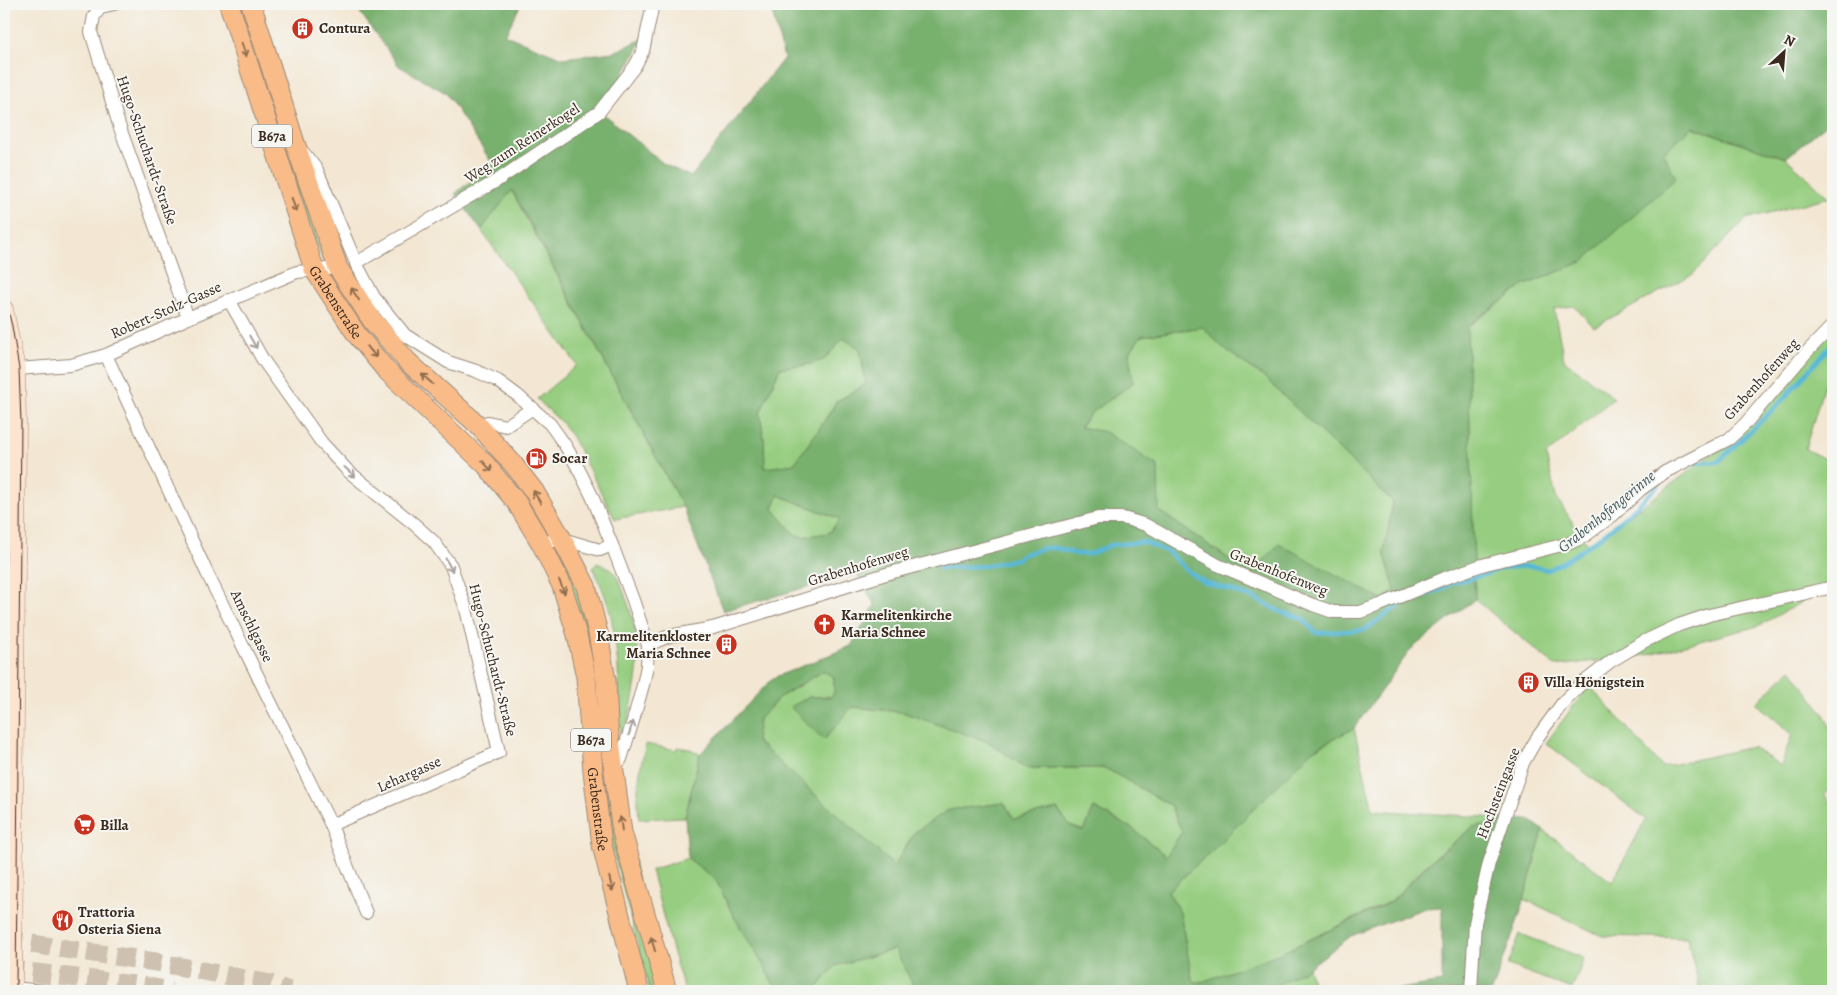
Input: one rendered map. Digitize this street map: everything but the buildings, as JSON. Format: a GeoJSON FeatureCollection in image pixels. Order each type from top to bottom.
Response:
{"type":"FeatureCollection","features":[{"type":"Feature","properties":{"kind":"main road","name":"Grabenstraße"},"geometry":{"type":"LineString","coordinates":[[229,4],[314,269],[357,335],[386,370],[486,465],[517,503],[541,542],[562,586],[579,644],[586,677],[593,771],[602,845],[639,991]]}},
{"type":"Feature","properties":{"kind":"main road","name":"Grabenstraße"},"geometry":{"type":"LineString","coordinates":[[251,4],[294,140],[372,320],[407,361],[478,425],[513,464],[534,491],[562,539],[586,586],[598,633],[606,681],[608,726],[622,832],[667,991]]}},
{"type":"Feature","properties":{"kind":"main road"},"geometry":{"type":"LineString","coordinates":[[4,309],[17,422],[9,662],[8,891],[13,990]]}},
{"type":"Feature","properties":{"kind":"street","name":"Hugo-Schuchardt-Straße"},"geometry":{"type":"LineString","coordinates":[[114,4],[101,6],[94,16],[91,32],[119,125],[188,318]]}},
{"type":"Feature","properties":{"kind":"street","name":"Weg zum Reinerkogel"},"geometry":{"type":"LineString","coordinates":[[347,266],[498,180],[599,112],[635,66],[643,51],[653,4]]}},
{"type":"Feature","properties":{"kind":"street","name":"Robert-Stolz-Gasse"},"geometry":{"type":"LineString","coordinates":[[10,370],[71,365],[106,355],[297,272],[347,266]]}},
{"type":"Feature","properties":{"kind":"street","name":"Grabenstraße"},"geometry":{"type":"LineString","coordinates":[[347,266],[405,334],[422,347],[448,362],[498,381],[533,408],[550,424],[566,445],[592,496],[633,600],[648,645],[647,666],[643,685],[621,759],[614,768]]}},
{"type":"Feature","properties":{"kind":"street","name":"Hugo-Schuchardt-Straße"},"geometry":{"type":"LineString","coordinates":[[229,300],[263,360],[322,443],[348,471],[434,542],[451,566],[466,609],[499,752]]}},
{"type":"Feature","properties":{"kind":"street","name":"Grabenhofenweg"},"geometry":{"type":"LineString","coordinates":[[648,645],[669,636],[714,628],[886,574],[1098,518],[1123,518],[1146,525],[1218,565],[1313,605],[1334,612],[1360,612],[1464,571],[1570,543],[1585,536],[1612,516],[1640,490],[1665,472],[1729,439],[1745,424],[1833,324]]}},
{"type":"Feature","properties":{"kind":"street","name":"Amschlgasse"},"geometry":{"type":"LineString","coordinates":[[106,355],[208,573],[331,825],[366,913]]}},
{"type":"Feature","properties":{"kind":"street"},"geometry":{"type":"LineString","coordinates":[[478,425],[488,422],[506,426],[533,408]]}},
{"type":"Feature","properties":{"kind":"street"},"geometry":{"type":"LineString","coordinates":[[541,542],[562,539],[600,550],[612,545]]}},
{"type":"Feature","properties":{"kind":"street","name":"Hochsteingasse"},"geometry":{"type":"LineString","coordinates":[[1471,991],[1475,923],[1489,863],[1523,763],[1537,738],[1564,700],[1611,661],[1643,642],[1680,625],[1709,615],[1833,587]]}},
{"type":"Feature","properties":{"kind":"street","name":"Lehargasse"},"geometry":{"type":"LineString","coordinates":[[331,825],[499,752]]}},
{"type":"Feature","properties":{"kind":"street"},"geometry":{"type":"LineString","coordinates":[[13,990],[42,991]]}},
{"type":"Feature","properties":{"kind":"green space"},"geometry":{"type":"Polygon","coordinates":[[[238,4],[242,4],[325,255],[324,257],[321,255],[309,228],[238,4]]]}},
{"type":"Feature","properties":{"kind":"green space"},"geometry":{"type":"Polygon","coordinates":[[[354,4],[521,4],[505,35],[563,58],[614,52],[643,39],[602,113],[664,164],[691,177],[784,58],[770,4],[1833,4],[1833,119],[1786,158],[1692,127],[1663,153],[1676,178],[1582,262],[1523,286],[1467,326],[1475,599],[1411,649],[1354,728],[1313,750],[1221,842],[1168,891],[1180,913],[1192,978],[1195,982],[1202,982],[1281,953],[1391,902],[1429,863],[1473,827],[1513,819],[1530,820],[1543,830],[1521,911],[1492,991],[1387,991],[1442,982],[1442,907],[1425,908],[1351,936],[1308,968],[1266,991],[916,991],[895,949],[835,966],[815,991],[777,991],[766,969],[734,917],[716,880],[688,858],[685,817],[700,754],[773,678],[851,646],[875,605],[856,573],[723,611],[683,507],[512,190],[481,230],[455,194],[492,163],[446,93],[399,66],[354,4]],[[1203,327],[1141,336],[1129,353],[1133,383],[1091,413],[1080,427],[1105,432],[1158,466],[1159,511],[1251,574],[1279,544],[1383,600],[1395,590],[1384,552],[1393,502],[1265,378],[1223,348],[1203,327]],[[843,338],[825,359],[811,364],[780,368],[760,413],[764,440],[765,468],[794,464],[836,402],[866,384],[860,349],[843,338]],[[778,495],[773,509],[794,534],[802,537],[829,533],[840,519],[778,495]],[[823,671],[780,697],[759,719],[756,741],[894,866],[915,832],[948,810],[1004,803],[1014,819],[1057,809],[1070,826],[1084,831],[1094,808],[1133,829],[1166,856],[1182,832],[1170,805],[1105,768],[1026,768],[989,742],[902,712],[852,707],[824,740],[790,707],[809,697],[831,697],[834,692],[834,677],[823,671]]]}},
{"type":"Feature","properties":{"kind":"green space"},"geometry":{"type":"Polygon","coordinates":[[[1692,127],[1786,158],[1829,197],[1746,219],[1693,274],[1594,327],[1574,306],[1554,309],[1564,360],[1614,398],[1546,455],[1556,497],[1588,546],[1738,435],[1833,325],[1833,373],[1825,382],[1805,449],[1833,463],[1833,585],[1758,626],[1646,655],[1555,666],[1475,599],[1467,327],[1523,286],[1582,262],[1663,153],[1692,127]]]}},
{"type":"Feature","properties":{"kind":"green space"},"geometry":{"type":"Polygon","coordinates":[[[511,190],[683,507],[615,519],[572,437],[562,423],[537,399],[577,365],[481,230],[511,190]]]}},
{"type":"Feature","properties":{"kind":"green space"},"geometry":{"type":"Polygon","coordinates":[[[1203,327],[1223,348],[1265,378],[1393,502],[1384,552],[1395,590],[1383,600],[1251,574],[1159,511],[1080,428],[1091,413],[1133,383],[1129,353],[1141,336],[1203,327]]]}},
{"type":"Feature","properties":{"kind":"green space"},"geometry":{"type":"Polygon","coordinates":[[[843,338],[860,349],[866,384],[836,402],[794,464],[765,469],[764,440],[760,413],[780,368],[811,364],[825,359],[843,338]]]}},
{"type":"Feature","properties":{"kind":"green space"},"geometry":{"type":"Polygon","coordinates":[[[778,495],[840,519],[829,533],[802,537],[794,534],[773,509],[778,495]]]}},
{"type":"Feature","properties":{"kind":"green space"},"geometry":{"type":"Polygon","coordinates":[[[559,547],[573,577],[591,639],[659,991],[650,991],[613,850],[555,550],[559,547]]]}},
{"type":"Feature","properties":{"kind":"green space"},"geometry":{"type":"Polygon","coordinates":[[[597,563],[610,568],[622,586],[638,650],[633,699],[624,738],[621,742],[615,637],[607,601],[593,568],[597,563]]]}},
{"type":"Feature","properties":{"kind":"green space"},"geometry":{"type":"Polygon","coordinates":[[[1791,669],[1824,714],[1833,734],[1833,779],[1825,795],[1833,807],[1833,991],[1700,991],[1687,938],[1602,936],[1524,899],[1543,830],[1612,882],[1646,819],[1546,743],[1589,685],[1662,767],[1752,747],[1781,766],[1792,734],[1756,703],[1791,669]]]}},
{"type":"Feature","properties":{"kind":"green space"},"geometry":{"type":"Polygon","coordinates":[[[823,671],[834,677],[834,692],[831,697],[809,697],[824,740],[851,707],[902,712],[989,742],[1026,768],[1105,768],[1170,805],[1182,832],[1166,856],[1133,829],[1094,808],[1084,831],[1070,826],[1057,809],[1013,820],[1004,803],[948,810],[915,832],[894,866],[756,741],[759,719],[780,697],[823,671]]]}},
{"type":"Feature","properties":{"kind":"green space"},"geometry":{"type":"Polygon","coordinates":[[[1354,728],[1373,810],[1513,819],[1473,827],[1429,862],[1391,901],[1281,953],[1202,982],[1195,982],[1192,978],[1180,913],[1168,891],[1221,842],[1313,750],[1354,728]]]}},
{"type":"Feature","properties":{"kind":"green space"},"geometry":{"type":"Polygon","coordinates":[[[646,744],[676,750],[677,747],[690,749],[700,754],[685,817],[639,819],[639,781],[646,744]]]}},
{"type":"Feature","properties":{"kind":"green space"},"geometry":{"type":"Polygon","coordinates":[[[688,858],[716,880],[734,917],[766,969],[777,991],[685,991],[651,870],[688,858]]]}},
{"type":"Feature","properties":{"kind":"green space"},"geometry":{"type":"Polygon","coordinates":[[[1520,934],[1584,958],[1572,989],[1508,965],[1520,934]]]}},
{"type":"Feature","properties":{"kind":"green space"},"geometry":{"type":"Polygon","coordinates":[[[896,949],[916,991],[815,991],[835,966],[896,949]]]}},
{"type":"Feature","properties":{"kind":"green space"},"geometry":{"type":"Polygon","coordinates":[[[1308,968],[1315,991],[1266,991],[1308,968]]]}},
{"type":"Feature","properties":{"kind":"waterway","name":"Grabenhofengerinne"},"geometry":{"type":"LineString","coordinates":[[1693,463],[1718,462],[1781,402],[1833,343]]}},
{"type":"Feature","properties":{"kind":"waterway","name":"Grabenhofengerinne"},"geometry":{"type":"LineString","coordinates":[[939,568],[985,566],[1017,559],[1024,554],[1045,548],[1056,548],[1076,554],[1090,554],[1111,545],[1144,542],[1168,552],[1190,573],[1204,582],[1254,598],[1281,612],[1302,618],[1316,633],[1364,630],[1405,602],[1440,590],[1452,583],[1503,568],[1531,566],[1548,570],[1595,541],[1637,506],[1663,480]]}},
{"type":"Feature","properties":{"kind":"tunnel"},"geometry":{"type":"LineString","coordinates":[[4,940],[156,962],[271,984],[289,991]]}},
{"type":"Feature","properties":{"kind":"tunnel"},"geometry":{"type":"LineString","coordinates":[[4,969],[171,991]]}},
{"type":"Feature","properties":{"kind":"tram line"},"geometry":{"type":"LineString","coordinates":[[4,294],[12,326],[19,369],[21,422],[16,991]]}},
{"type":"Feature","properties":{"kind":"place","name":"Contura"},"geometry":{"type":"Point","coordinates":[303,28]}},
{"type":"Feature","properties":{"kind":"place","name":"Socar"},"geometry":{"type":"Point","coordinates":[536,458]}},
{"type":"Feature","properties":{"kind":"place","name":"Karmelitenkirche Maria Schnee"},"geometry":{"type":"Point","coordinates":[825,624]}},
{"type":"Feature","properties":{"kind":"place","name":"Karmelitenkloster Maria Schnee"},"geometry":{"type":"Point","coordinates":[727,645]}},
{"type":"Feature","properties":{"kind":"place","name":"Villa Hönigstein"},"geometry":{"type":"Point","coordinates":[1528,682]}},
{"type":"Feature","properties":{"kind":"place","name":"Billa"},"geometry":{"type":"Point","coordinates":[84,825]}},
{"type":"Feature","properties":{"kind":"place","name":"Trattoria Osteria Siena"},"geometry":{"type":"Point","coordinates":[62,921]}}]}
